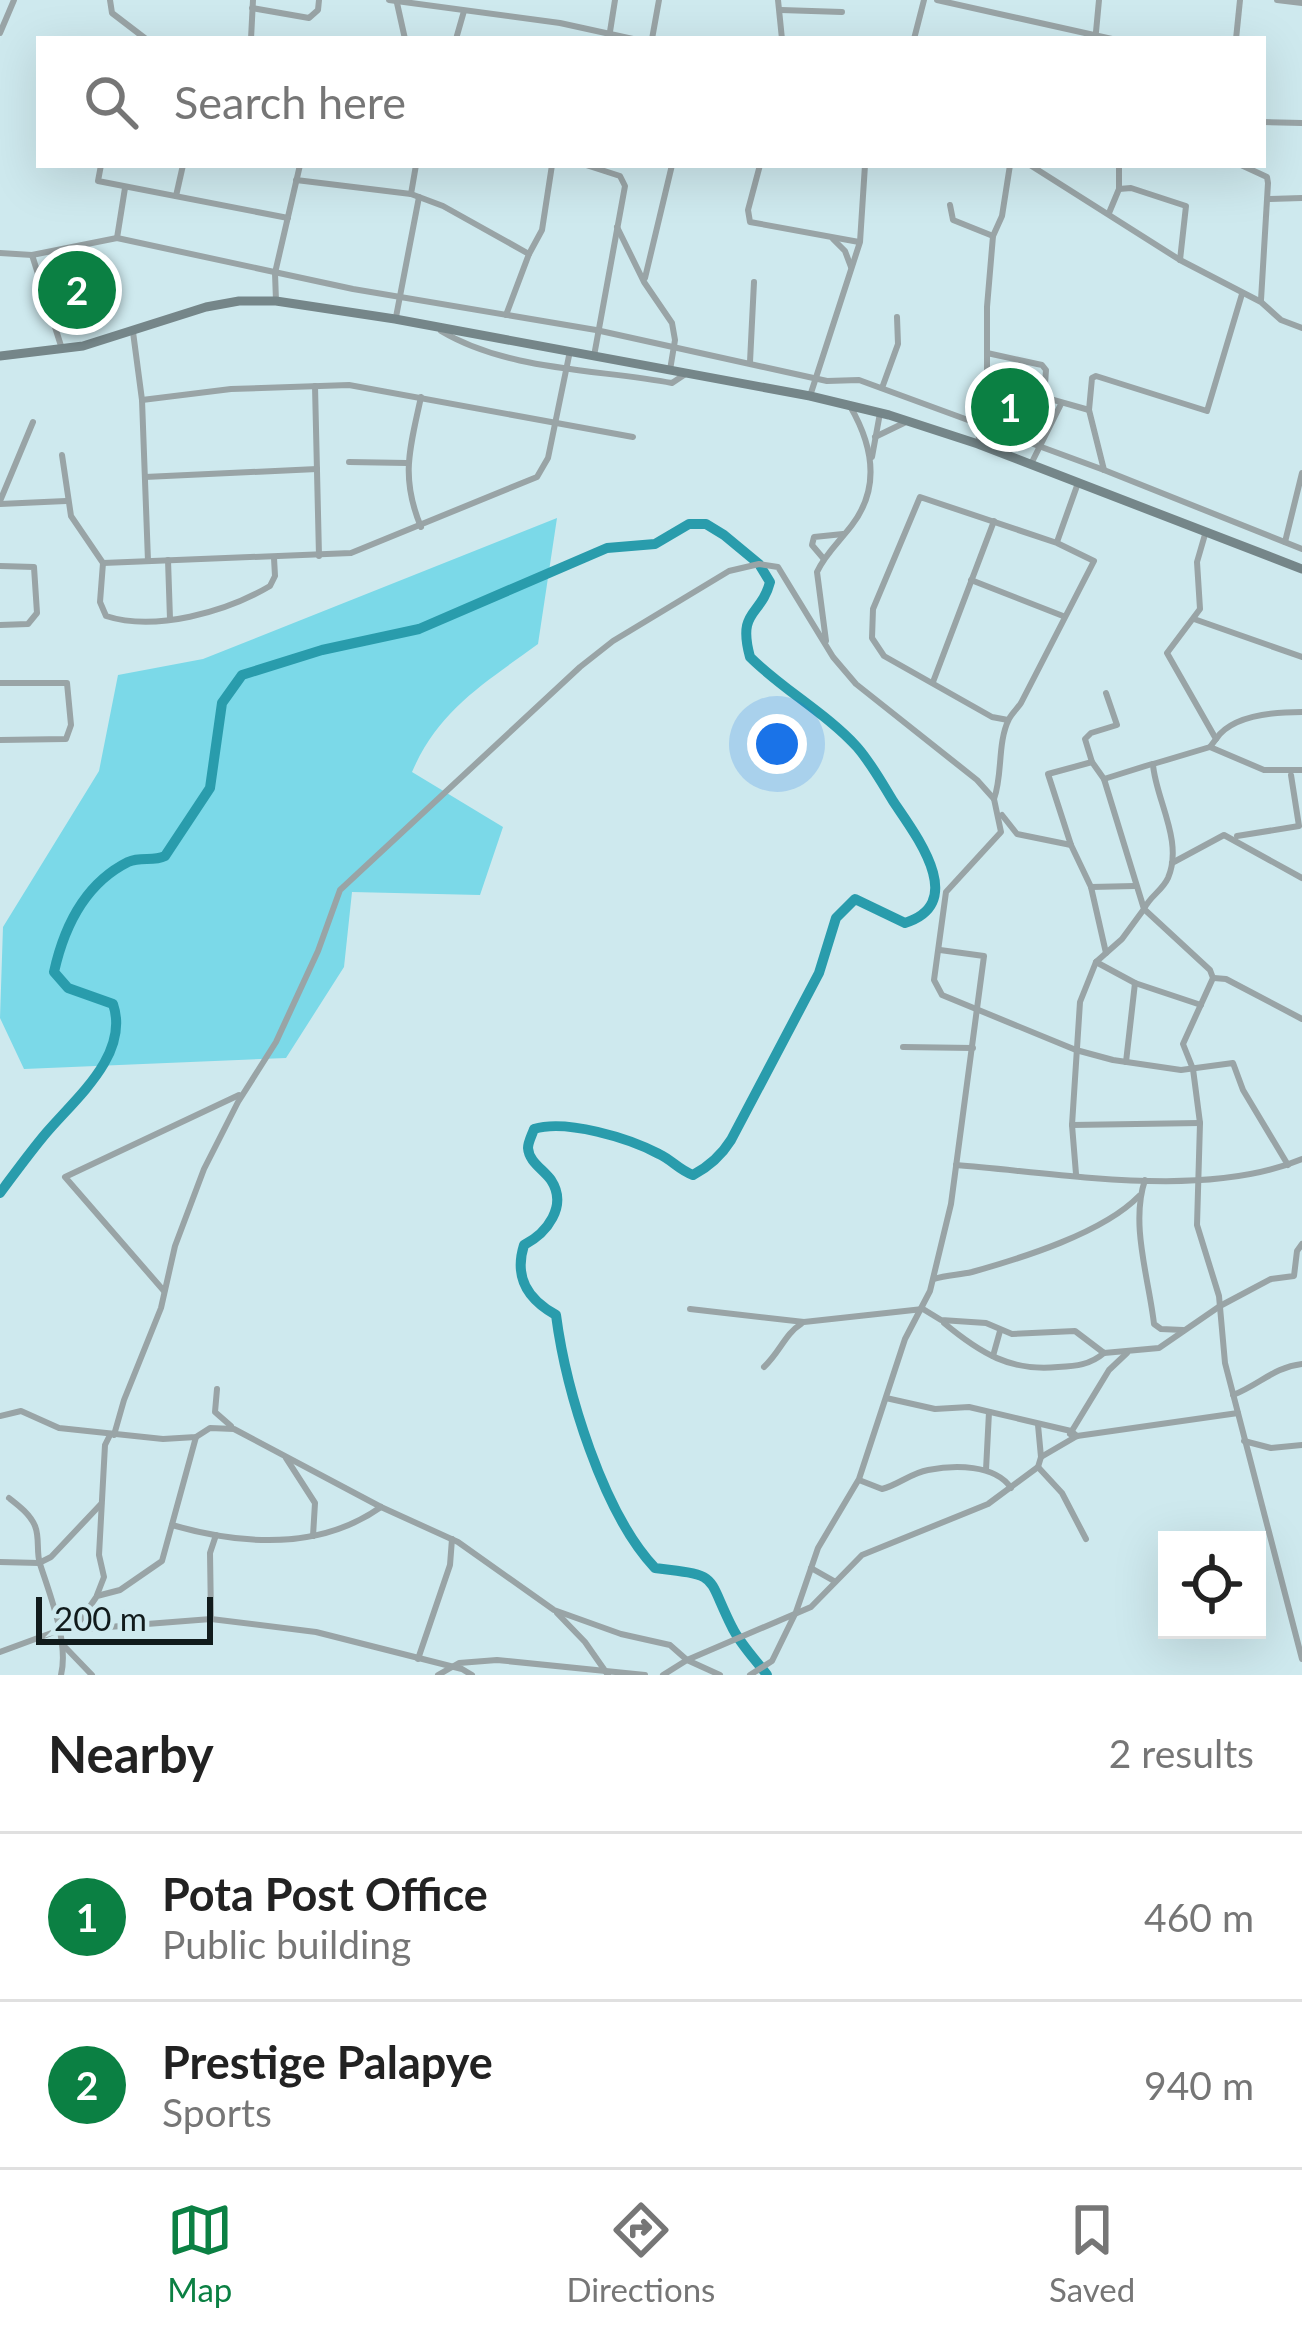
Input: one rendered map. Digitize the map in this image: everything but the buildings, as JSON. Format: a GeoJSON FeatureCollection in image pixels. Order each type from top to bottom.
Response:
{"type":"FeatureCollection","features":[{"type":"Feature","properties":{"kind":"street"},"geometry":{"type":"LineString","coordinates":[[0,33],[14,0]]}},
{"type":"Feature","properties":{"kind":"street"},"geometry":{"type":"LineString","coordinates":[[110,0],[112,13],[142,36]]}},
{"type":"Feature","properties":{"kind":"street"},"geometry":{"type":"LineString","coordinates":[[251,36],[253,4],[309,18],[319,0]]}},
{"type":"Feature","properties":{"kind":"street"},"geometry":{"type":"LineString","coordinates":[[609,36],[615,0]]}},
{"type":"Feature","properties":{"kind":"street"},"geometry":{"type":"LineString","coordinates":[[653,36],[659,0]]}},
{"type":"Feature","properties":{"kind":"street"},"geometry":{"type":"LineString","coordinates":[[778,0],[782,36]]}},
{"type":"Feature","properties":{"kind":"street"},"geometry":{"type":"LineString","coordinates":[[915,36],[924,0]]}},
{"type":"Feature","properties":{"kind":"street"},"geometry":{"type":"LineString","coordinates":[[937,0],[1104,36]]}},
{"type":"Feature","properties":{"kind":"street"},"geometry":{"type":"LineString","coordinates":[[1096,33],[1100,0]]}},
{"type":"Feature","properties":{"kind":"street"},"geometry":{"type":"LineString","coordinates":[[1236,36],[1240,0]]}},
{"type":"Feature","properties":{"kind":"street"},"geometry":{"type":"LineString","coordinates":[[1277,0],[1302,3]]}},
{"type":"Feature","properties":{"kind":"street"},"geometry":{"type":"LineString","coordinates":[[404,36],[393,2],[560,23],[606,36]]}},
{"type":"Feature","properties":{"kind":"street"},"geometry":{"type":"LineString","coordinates":[[782,10],[842,12]]}},
{"type":"Feature","properties":{"kind":"street"},"geometry":{"type":"LineString","coordinates":[[457,36],[464,11]]}},
{"type":"Feature","properties":{"kind":"street"},"geometry":{"type":"LineString","coordinates":[[1266,122],[1302,123]]}},
{"type":"Feature","properties":{"kind":"street"},"geometry":{"type":"LineString","coordinates":[[100,168],[98,181],[287,218]]}},
{"type":"Feature","properties":{"kind":"street"},"geometry":{"type":"LineString","coordinates":[[176,196],[182,168]]}},
{"type":"Feature","properties":{"kind":"street"},"geometry":{"type":"LineString","coordinates":[[276,301],[275,273],[299,168]]}},
{"type":"Feature","properties":{"kind":"street"},"geometry":{"type":"LineString","coordinates":[[395,320],[416,168]]}},
{"type":"Feature","properties":{"kind":"street"},"geometry":{"type":"LineString","coordinates":[[506,315],[542,230],[552,168]]}},
{"type":"Feature","properties":{"kind":"street"},"geometry":{"type":"LineString","coordinates":[[593,168],[623,180],[594,356]]}},
{"type":"Feature","properties":{"kind":"street"},"geometry":{"type":"LineString","coordinates":[[644,282],[671,168]]}},
{"type":"Feature","properties":{"kind":"street"},"geometry":{"type":"LineString","coordinates":[[759,168],[749,222],[860,242]]}},
{"type":"Feature","properties":{"kind":"street"},"geometry":{"type":"LineString","coordinates":[[810,396],[860,242],[865,168]]}},
{"type":"Feature","properties":{"kind":"street"},"geometry":{"type":"LineString","coordinates":[[978,444],[987,381],[993,236],[1002,216],[1010,168]]}},
{"type":"Feature","properties":{"kind":"street"},"geometry":{"type":"LineString","coordinates":[[1035,168],[1180,260],[1302,328]]}},
{"type":"Feature","properties":{"kind":"street"},"geometry":{"type":"LineString","coordinates":[[1108,214],[1119,189],[1119,168]]}},
{"type":"Feature","properties":{"kind":"street"},"geometry":{"type":"LineString","coordinates":[[1248,168],[1267,177],[1262,302]]}},
{"type":"Feature","properties":{"kind":"street"},"geometry":{"type":"LineString","coordinates":[[296,180],[415,196],[443,206],[529,254]]}},
{"type":"Feature","properties":{"kind":"street"},"geometry":{"type":"LineString","coordinates":[[117,238],[125,187]]}},
{"type":"Feature","properties":{"kind":"street"},"geometry":{"type":"LineString","coordinates":[[1119,189],[1131,188],[1186,206],[1180,260]]}},
{"type":"Feature","properties":{"kind":"street"},"geometry":{"type":"LineString","coordinates":[[1269,199],[1302,198]]}},
{"type":"Feature","properties":{"kind":"street"},"geometry":{"type":"LineString","coordinates":[[950,205],[953,220],[993,236]]}},
{"type":"Feature","properties":{"kind":"street"},"geometry":{"type":"LineString","coordinates":[[615,223],[644,282],[672,322],[670,370]]}},
{"type":"Feature","properties":{"kind":"street"},"geometry":{"type":"LineString","coordinates":[[830,237],[845,251],[852,271]]}},
{"type":"Feature","properties":{"kind":"street"},"geometry":{"type":"LineString","coordinates":[[0,253],[32,255],[117,238],[275,273],[596,330],[813,378],[859,380],[1302,549]]}},
{"type":"Feature","properties":{"kind":"street"},"geometry":{"type":"LineString","coordinates":[[32,255],[62,351]]}},
{"type":"Feature","properties":{"kind":"street"},"geometry":{"type":"LineString","coordinates":[[750,362],[754,282]]}},
{"type":"Feature","properties":{"kind":"street"},"geometry":{"type":"LineString","coordinates":[[1105,470],[1088,410],[1092,378],[1208,411],[1242,293]]}},
{"type":"Feature","properties":{"kind":"street"},"geometry":{"type":"LineString","coordinates":[[1,360],[62,351],[216,304],[276,301],[433,326],[880,413],[978,444],[1302,569]]}},
{"type":"Feature","properties":{"kind":"street"},"geometry":{"type":"LineString","coordinates":[[882,388],[898,344],[897,317]]}},
{"type":"Feature","properties":{"kind":"street"},"geometry":{"type":"LineString","coordinates":[[433,326],[474,349],[568,368],[672,383],[687,373]]}},
{"type":"Feature","properties":{"kind":"street"},"geometry":{"type":"LineString","coordinates":[[132,329],[142,400],[148,561]]}},
{"type":"Feature","properties":{"kind":"street"},"geometry":{"type":"LineString","coordinates":[[103,563],[351,553],[537,477],[546,465],[570,351]]}},
{"type":"Feature","properties":{"kind":"street"},"geometry":{"type":"LineString","coordinates":[[987,353],[1042,365],[1045,399]]}},
{"type":"Feature","properties":{"kind":"street"},"geometry":{"type":"LineString","coordinates":[[987,381],[1088,410]]}},
{"type":"Feature","properties":{"kind":"street"},"geometry":{"type":"LineString","coordinates":[[315,385],[319,556]]}},
{"type":"Feature","properties":{"kind":"street"},"geometry":{"type":"LineString","coordinates":[[142,400],[231,388],[373,387],[633,437]]}},
{"type":"Feature","properties":{"kind":"street"},"geometry":{"type":"LineString","coordinates":[[421,395],[407,463],[409,495],[421,527]]}},
{"type":"Feature","properties":{"kind":"street"},"geometry":{"type":"LineString","coordinates":[[1031,464],[1061,404]]}},
{"type":"Feature","properties":{"kind":"street"},"geometry":{"type":"LineString","coordinates":[[850,406],[872,460]]}},
{"type":"Feature","properties":{"kind":"street"},"geometry":{"type":"LineString","coordinates":[[827,644],[816,576],[866,500],[880,413]]}},
{"type":"Feature","properties":{"kind":"street"},"geometry":{"type":"LineString","coordinates":[[33,422],[0,502],[66,502]]}},
{"type":"Feature","properties":{"kind":"street"},"geometry":{"type":"LineString","coordinates":[[875,437],[908,422]]}},
{"type":"Feature","properties":{"kind":"street"},"geometry":{"type":"LineString","coordinates":[[62,455],[66,502],[75,526],[103,563],[100,609],[106,616],[170,619],[202,615],[255,595],[273,580],[274,558]]}},
{"type":"Feature","properties":{"kind":"street"},"geometry":{"type":"LineString","coordinates":[[349,462],[407,463]]}},
{"type":"Feature","properties":{"kind":"street"},"geometry":{"type":"LineString","coordinates":[[146,477],[317,469]]}},
{"type":"Feature","properties":{"kind":"street"},"geometry":{"type":"LineString","coordinates":[[1285,542],[1302,473]]}},
{"type":"Feature","properties":{"kind":"street"},"geometry":{"type":"LineString","coordinates":[[1057,543],[1078,483]]}},
{"type":"Feature","properties":{"kind":"street"},"geometry":{"type":"LineString","coordinates":[[994,799],[1002,776],[1001,748],[1008,719],[1021,703],[1094,561],[1057,543],[920,497],[873,609],[870,627],[878,650],[992,717],[1008,719]]}},
{"type":"Feature","properties":{"kind":"street"},"geometry":{"type":"LineString","coordinates":[[933,682],[994,521]]}},
{"type":"Feature","properties":{"kind":"street"},"geometry":{"type":"LineString","coordinates":[[1206,531],[1197,562],[1202,600],[1194,620],[1166,653],[1216,739]]}},
{"type":"Feature","properties":{"kind":"street"},"geometry":{"type":"LineString","coordinates":[[824,560],[812,545],[814,537],[843,535]]}},
{"type":"Feature","properties":{"kind":"street"},"geometry":{"type":"LineString","coordinates":[[168,560],[170,619]]}},
{"type":"Feature","properties":{"kind":"street"},"geometry":{"type":"LineString","coordinates":[[73,1631],[104,1577],[99,1555],[106,1445],[164,1291],[175,1246],[204,1169],[307,977],[340,890],[596,655],[729,572],[774,564],[856,684],[977,780],[994,799],[1000,832],[946,892],[934,980],[937,990],[1076,1050],[1126,1062],[1193,1069],[1233,1063],[1243,1090],[1288,1165]]}},
{"type":"Feature","properties":{"kind":"street"},"geometry":{"type":"LineString","coordinates":[[0,566],[34,567],[37,613],[28,624],[0,625]]}},
{"type":"Feature","properties":{"kind":"street"},"geometry":{"type":"LineString","coordinates":[[971,580],[1063,616]]}},
{"type":"Feature","properties":{"kind":"street"},"geometry":{"type":"LineString","coordinates":[[1194,620],[1302,656]]}},
{"type":"Feature","properties":{"kind":"street"},"geometry":{"type":"LineString","coordinates":[[0,683],[67,683],[71,725],[66,739],[0,740]]}},
{"type":"Feature","properties":{"kind":"street"},"geometry":{"type":"LineString","coordinates":[[1106,693],[1118,725],[1085,739],[1091,762],[1104,778],[1144,909],[1213,978],[1183,1044],[1193,1069],[1200,1123],[1197,1225],[1220,1306],[1225,1363],[1302,1659]]}},
{"type":"Feature","properties":{"kind":"street"},"geometry":{"type":"LineString","coordinates":[[1104,778],[1210,747],[1222,730],[1251,718],[1302,712]]}},
{"type":"Feature","properties":{"kind":"street"},"geometry":{"type":"LineString","coordinates":[[1210,747],[1279,772],[1302,773]]}},
{"type":"Feature","properties":{"kind":"street"},"geometry":{"type":"LineString","coordinates":[[1091,762],[1048,774],[1091,887],[1106,953]]}},
{"type":"Feature","properties":{"kind":"street"},"geometry":{"type":"LineString","coordinates":[[1076,1174],[1072,1125],[1080,1002],[1096,962],[1168,878],[1172,863],[1167,806],[1153,764]]}},
{"type":"Feature","properties":{"kind":"street"},"geometry":{"type":"LineString","coordinates":[[1279,772],[1302,773]]}},
{"type":"Feature","properties":{"kind":"street"},"geometry":{"type":"LineString","coordinates":[[1172,863],[1215,838],[1299,826],[1291,775]]}},
{"type":"Feature","properties":{"kind":"street"},"geometry":{"type":"LineString","coordinates":[[999,812],[1017,834],[1071,844]]}},
{"type":"Feature","properties":{"kind":"street"},"geometry":{"type":"LineString","coordinates":[[1234,837],[1302,878]]}},
{"type":"Feature","properties":{"kind":"street"},"geometry":{"type":"LineString","coordinates":[[1091,887],[1137,886]]}},
{"type":"Feature","properties":{"kind":"street"},"geometry":{"type":"LineString","coordinates":[[750,1675],[772,1661],[810,1568],[859,1480],[905,1339],[923,1309],[948,1221],[984,956],[940,950]]}},
{"type":"Feature","properties":{"kind":"street"},"geometry":{"type":"LineString","coordinates":[[1096,962],[1135,983],[1201,1005]]}},
{"type":"Feature","properties":{"kind":"street"},"geometry":{"type":"LineString","coordinates":[[1213,978],[1226,979],[1302,1019]]}},
{"type":"Feature","properties":{"kind":"street"},"geometry":{"type":"LineString","coordinates":[[1126,1062],[1135,983]]}},
{"type":"Feature","properties":{"kind":"street"},"geometry":{"type":"LineString","coordinates":[[903,1046],[973,1048]]}},
{"type":"Feature","properties":{"kind":"street"},"geometry":{"type":"LineString","coordinates":[[164,1291],[65,1177],[244,1093]]}},
{"type":"Feature","properties":{"kind":"street"},"geometry":{"type":"LineString","coordinates":[[1072,1125],[1200,1123]]}},
{"type":"Feature","properties":{"kind":"street"},"geometry":{"type":"LineString","coordinates":[[955,1165],[1144,1180],[1240,1178],[1302,1159]]}},
{"type":"Feature","properties":{"kind":"street"},"geometry":{"type":"LineString","coordinates":[[1144,1180],[1139,1196],[1154,1324],[1186,1330]]}},
{"type":"Feature","properties":{"kind":"street"},"geometry":{"type":"LineString","coordinates":[[932,1280],[970,1273],[1071,1236],[1117,1216],[1139,1196]]}},
{"type":"Feature","properties":{"kind":"street"},"geometry":{"type":"LineString","coordinates":[[690,1309],[804,1322],[923,1309],[993,1357],[1018,1368],[1046,1369],[1084,1364],[1104,1353],[1159,1348],[1220,1306],[1270,1280],[1294,1276],[1302,1244]]}},
{"type":"Feature","properties":{"kind":"street"},"geometry":{"type":"LineString","coordinates":[[941,1320],[986,1323],[1012,1334],[1075,1330],[1104,1353]]}},
{"type":"Feature","properties":{"kind":"street"},"geometry":{"type":"LineString","coordinates":[[764,1367],[781,1352],[791,1330],[804,1322]]}},
{"type":"Feature","properties":{"kind":"street"},"geometry":{"type":"LineString","coordinates":[[993,1357],[1000,1331]]}},
{"type":"Feature","properties":{"kind":"street"},"geometry":{"type":"LineString","coordinates":[[1041,1457],[1074,1434],[1109,1370],[1130,1351]]}},
{"type":"Feature","properties":{"kind":"street"},"geometry":{"type":"LineString","coordinates":[[1233,1395],[1255,1386],[1279,1367],[1302,1364]]}},
{"type":"Feature","properties":{"kind":"street"},"geometry":{"type":"LineString","coordinates":[[210,1428],[217,1389]]}},
{"type":"Feature","properties":{"kind":"street"},"geometry":{"type":"LineString","coordinates":[[886,1398],[935,1409],[960,1406],[1074,1434],[1238,1413]]}},
{"type":"Feature","properties":{"kind":"street"},"geometry":{"type":"LineString","coordinates":[[0,1416],[21,1412],[59,1428],[112,1435],[196,1437],[210,1428],[234,1429]]}},
{"type":"Feature","properties":{"kind":"street"},"geometry":{"type":"LineString","coordinates":[[215,1412],[234,1429],[452,1540],[554,1610],[606,1672]]}},
{"type":"Feature","properties":{"kind":"street"},"geometry":{"type":"LineString","coordinates":[[986,1470],[989,1412]]}},
{"type":"Feature","properties":{"kind":"street"},"geometry":{"type":"LineString","coordinates":[[663,1675],[687,1660],[811,1607],[862,1555],[967,1515],[1011,1488],[1038,1467],[1038,1423]]}},
{"type":"Feature","properties":{"kind":"street"},"geometry":{"type":"LineString","coordinates":[[97,1596],[120,1590],[157,1566],[196,1437]]}},
{"type":"Feature","properties":{"kind":"street"},"geometry":{"type":"LineString","coordinates":[[1244,1441],[1271,1448],[1302,1445]]}},
{"type":"Feature","properties":{"kind":"street"},"geometry":{"type":"LineString","coordinates":[[283,1454],[315,1503],[313,1536]]}},
{"type":"Feature","properties":{"kind":"street"},"geometry":{"type":"LineString","coordinates":[[1038,1467],[1062,1493],[1085,1539]]}},
{"type":"Feature","properties":{"kind":"street"},"geometry":{"type":"LineString","coordinates":[[859,1480],[882,1489],[927,1470],[986,1470],[1001,1476],[1011,1488]]}},
{"type":"Feature","properties":{"kind":"street"},"geometry":{"type":"LineString","coordinates":[[9,1498],[35,1525],[39,1563],[57,1631],[92,1675]]}},
{"type":"Feature","properties":{"kind":"street"},"geometry":{"type":"LineString","coordinates":[[0,1562],[39,1563],[51,1557],[104,1501]]}},
{"type":"Feature","properties":{"kind":"street"},"geometry":{"type":"LineString","coordinates":[[172,1525],[216,1535],[290,1542],[343,1531],[381,1507]]}},
{"type":"Feature","properties":{"kind":"street"},"geometry":{"type":"LineString","coordinates":[[211,1619],[210,1553],[216,1535]]}},
{"type":"Feature","properties":{"kind":"street"},"geometry":{"type":"LineString","coordinates":[[418,1659],[450,1565],[452,1540]]}},
{"type":"Feature","properties":{"kind":"street"},"geometry":{"type":"LineString","coordinates":[[810,1568],[833,1581]]}},
{"type":"Feature","properties":{"kind":"street"},"geometry":{"type":"LineString","coordinates":[[554,1610],[621,1634],[670,1645],[687,1660],[720,1675]]}},
{"type":"Feature","properties":{"kind":"street"},"geometry":{"type":"LineString","coordinates":[[0,1652],[57,1631],[211,1619],[316,1633],[472,1675]]}},
{"type":"Feature","properties":{"kind":"street"},"geometry":{"type":"LineString","coordinates":[[61,1675],[66,1648]]}},
{"type":"Feature","properties":{"kind":"street"},"geometry":{"type":"LineString","coordinates":[[438,1675],[466,1661],[517,1660],[645,1675]]}},
{"type":"Feature","properties":{"kind":"shaded area"},"geometry":{"type":"Polygon","coordinates":[[[557,518],[538,644],[450,714],[412,772],[503,827],[480,895],[352,892],[344,967],[286,1058],[24,1069],[0,1018],[3,927],[99,771],[118,675],[203,659],[557,518]]]}},
{"type":"Feature","properties":{"kind":"waterway"},"geometry":{"type":"LineString","coordinates":[[0,1193],[97,1074],[114,1040],[113,1004],[68,988],[54,972],[70,923],[88,895],[113,871],[133,860],[165,856],[210,788],[222,703],[242,675],[322,650],[419,629],[607,548],[655,544],[689,524],[706,524],[724,535],[759,564],[770,582],[748,621],[750,657],[862,753],[923,849],[935,884],[933,900],[924,913],[905,923],[855,899],[836,918],[819,973],[731,1140],[699,1172],[693,1175],[664,1156],[615,1136],[563,1126],[534,1129],[529,1153],[551,1180],[557,1199],[547,1226],[524,1245],[521,1267],[530,1294],[556,1315],[578,1414],[619,1516],[655,1568],[708,1580],[735,1633],[767,1675]]}},
{"type":"Feature","properties":{"kind":"place","name":"Prestige Palapye"},"geometry":{"type":"Point","coordinates":[77,290]}},
{"type":"Feature","properties":{"kind":"place","name":"Pota Post Office"},"geometry":{"type":"Point","coordinates":[1010,407]}}]}
